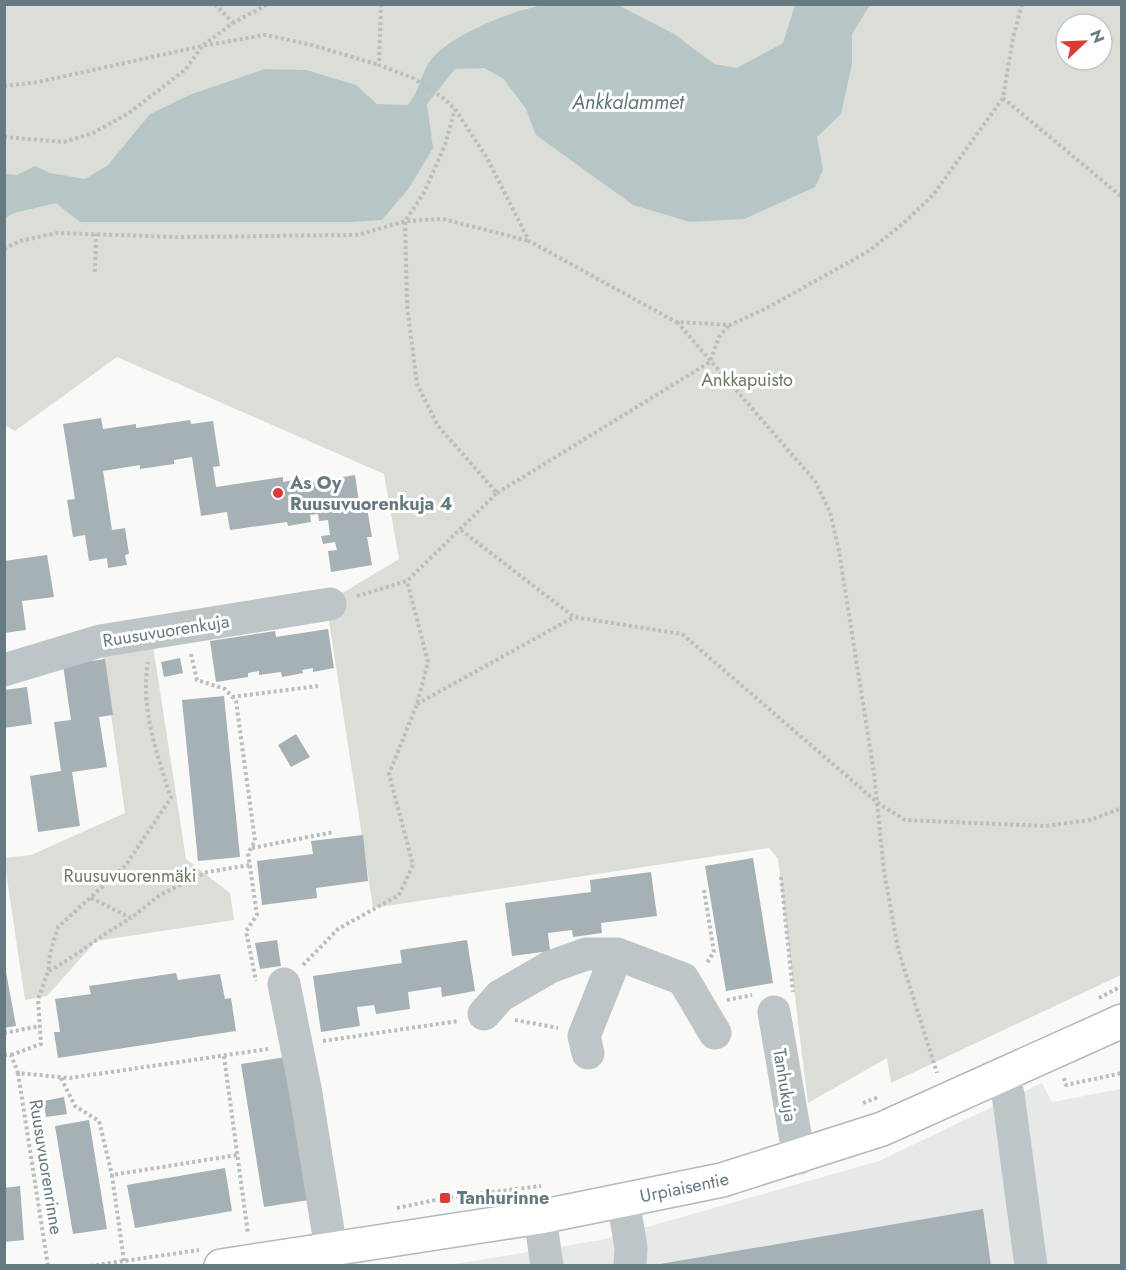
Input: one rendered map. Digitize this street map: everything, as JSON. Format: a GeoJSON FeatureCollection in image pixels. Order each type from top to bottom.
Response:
{"type":"FeatureCollection","features":[{"type":"Feature","properties":{"kind":"main road","name":"Urpiaisentie"},"geometry":{"type":"LineString","coordinates":[[214,1257],[331,1249],[540,1217],[722,1180],[799,1158],[882,1130],[1122,1021]]}},
{"type":"Feature","properties":{"kind":"street","name":"Ruusuvuorenkuja"},"geometry":{"type":"LineString","coordinates":[[4,670],[78,646],[330,604]]}},
{"type":"Feature","properties":{"kind":"street"},"geometry":{"type":"LineString","coordinates":[[484,1014],[500,996],[550,967],[586,954],[617,954],[683,979],[701,1010]]}},
{"type":"Feature","properties":{"kind":"street"},"geometry":{"type":"LineString","coordinates":[[588,1053],[584,1036],[617,954]]}},
{"type":"Feature","properties":{"kind":"street"},"geometry":{"type":"LineString","coordinates":[[284,984],[305,1088],[331,1249]]}},
{"type":"Feature","properties":{"kind":"street","name":"Tanhukuja"},"geometry":{"type":"LineString","coordinates":[[774,998],[799,1158]]}},
{"type":"Feature","properties":{"kind":"street"},"geometry":{"type":"LineString","coordinates":[[1002,1077],[1008,1094],[1031,1266]]}},
{"type":"Feature","properties":{"kind":"street"},"geometry":{"type":"LineString","coordinates":[[624,1201],[631,1247],[630,1266]]}},
{"type":"Feature","properties":{"kind":"street"},"geometry":{"type":"LineString","coordinates":[[540,1217],[547,1266]]}},
{"type":"Feature","properties":{"kind":"path"},"geometry":{"type":"LineString","coordinates":[[215,4],[233,23]]}},
{"type":"Feature","properties":{"kind":"path"},"geometry":{"type":"LineString","coordinates":[[4,137],[64,142],[93,134],[129,113],[186,69],[202,46],[233,23],[268,4]]}},
{"type":"Feature","properties":{"kind":"path"},"geometry":{"type":"LineString","coordinates":[[379,66],[381,4]]}},
{"type":"Feature","properties":{"kind":"path"},"geometry":{"type":"LineString","coordinates":[[330,604],[407,582],[497,493],[710,362],[719,337],[730,325],[767,308],[869,251],[906,221],[933,195],[1004,98],[1013,38],[1022,4]]}},
{"type":"Feature","properties":{"kind":"path"},"geometry":{"type":"LineString","coordinates":[[4,86],[38,82],[202,46],[265,35],[312,45],[413,78],[442,97],[454,109],[487,158],[529,241]]}},
{"type":"Feature","properties":{"kind":"path"},"geometry":{"type":"LineString","coordinates":[[1004,98],[1122,197]]}},
{"type":"Feature","properties":{"kind":"path"},"geometry":{"type":"LineString","coordinates":[[454,109],[445,145],[424,193],[405,221],[407,305],[417,384],[438,426],[497,493]]}},
{"type":"Feature","properties":{"kind":"path"},"geometry":{"type":"LineString","coordinates":[[4,249],[20,241],[57,233],[177,237],[358,235],[405,221],[442,219],[529,241],[676,322],[815,481],[830,512],[839,551],[878,803],[884,871],[898,949],[937,1073]]}},
{"type":"Feature","properties":{"kind":"path"},"geometry":{"type":"LineString","coordinates":[[95,272],[96,234]]}},
{"type":"Feature","properties":{"kind":"path"},"geometry":{"type":"LineString","coordinates":[[676,322],[730,325]]}},
{"type":"Feature","properties":{"kind":"path"},"geometry":{"type":"LineString","coordinates":[[461,530],[574,617],[682,634],[878,803],[905,820],[1046,826],[1090,820],[1122,808]]}},
{"type":"Feature","properties":{"kind":"path"},"geometry":{"type":"LineString","coordinates":[[169,631],[197,680],[225,689],[236,701],[255,840],[248,853],[257,915],[246,931],[254,981],[284,984],[338,929],[399,895],[413,865],[389,774],[417,704],[428,662],[407,582]]}},
{"type":"Feature","properties":{"kind":"path"},"geometry":{"type":"LineString","coordinates":[[417,704],[574,617]]}},
{"type":"Feature","properties":{"kind":"path"},"geometry":{"type":"LineString","coordinates":[[11,1055],[41,1044],[38,999],[48,972],[50,954],[58,927],[125,866],[171,798],[152,735],[145,682],[169,631]]}},
{"type":"Feature","properties":{"kind":"path"},"geometry":{"type":"LineString","coordinates":[[232,697],[318,686]]}},
{"type":"Feature","properties":{"kind":"path"},"geometry":{"type":"LineString","coordinates":[[251,848],[334,832]]}},
{"type":"Feature","properties":{"kind":"path"},"geometry":{"type":"LineString","coordinates":[[48,972],[81,954],[97,937],[131,918],[160,895],[207,872],[250,865]]}},
{"type":"Feature","properties":{"kind":"path"},"geometry":{"type":"LineString","coordinates":[[781,877],[795,987]]}},
{"type":"Feature","properties":{"kind":"path"},"geometry":{"type":"LineString","coordinates":[[704,890],[714,952],[701,1010],[774,998],[795,987]]}},
{"type":"Feature","properties":{"kind":"path"},"geometry":{"type":"LineString","coordinates":[[91,898],[131,918]]}},
{"type":"Feature","properties":{"kind":"path"},"geometry":{"type":"LineString","coordinates":[[1090,1002],[1122,986]]}},
{"type":"Feature","properties":{"kind":"path"},"geometry":{"type":"LineString","coordinates":[[774,998],[795,987]]}},
{"type":"Feature","properties":{"kind":"path"},"geometry":{"type":"LineString","coordinates":[[4,1033],[40,1026]]}},
{"type":"Feature","properties":{"kind":"path"},"geometry":{"type":"LineString","coordinates":[[224,1056],[247,1229]]}},
{"type":"Feature","properties":{"kind":"path"},"geometry":{"type":"LineString","coordinates":[[926,1078],[947,1069]]}},
{"type":"Feature","properties":{"kind":"path","name":"Ruusuvuorenrinne"},"geometry":{"type":"LineString","coordinates":[[18,1073],[48,1266]]}},
{"type":"Feature","properties":{"kind":"path"},"geometry":{"type":"LineString","coordinates":[[1063,1076],[1066,1085],[1122,1073]]}},
{"type":"Feature","properties":{"kind":"path"},"geometry":{"type":"LineString","coordinates":[[61,1078],[75,1106],[99,1120],[112,1175],[124,1261]]}},
{"type":"Feature","properties":{"kind":"path"},"geometry":{"type":"LineString","coordinates":[[859,1105],[881,1096]]}},
{"type":"Feature","properties":{"kind":"path"},"geometry":{"type":"LineString","coordinates":[[112,1175],[237,1155]]}},
{"type":"Feature","properties":{"kind":"path"},"geometry":{"type":"LineString","coordinates":[[387,1210],[446,1198],[546,1185]]}},
{"type":"Feature","properties":{"kind":"path"},"geometry":{"type":"LineString","coordinates":[[90,1266],[124,1261],[214,1257]]}},
{"type":"Feature","properties":{"kind":"shaded area"},"geometry":{"type":"Polygon","coordinates":[[[1042,1083],[1052,1102],[1121,1089],[1121,1265],[442,1266],[601,1240],[879,1161],[1042,1083]]]}},
{"type":"Feature","properties":{"kind":"green space","name":"Ankkapuisto"},"geometry":{"type":"Polygon","coordinates":[[[5,5],[1121,5],[1121,975],[891,1083],[887,1058],[808,1103],[778,859],[769,848],[373,908],[325,595],[344,592],[399,559],[384,474],[117,357],[15,431],[5,425],[5,5]]]}},
{"type":"Feature","properties":{"kind":"green space","name":"Ruusuvuorenmäki"},"geometry":{"type":"Polygon","coordinates":[[[153,646],[186,859],[230,893],[234,920],[96,941],[47,996],[25,1000],[4,858],[31,855],[125,813],[102,652],[153,646]]]}},
{"type":"Feature","properties":{"kind":"water","name":"Ankkalammet"},"geometry":{"type":"Polygon","coordinates":[[[551,4],[616,4],[674,34],[714,64],[737,68],[783,43],[795,5],[870,5],[852,34],[852,64],[841,114],[817,137],[823,170],[815,187],[744,219],[690,222],[633,205],[536,135],[526,109],[504,79],[484,68],[455,69],[427,104],[433,148],[409,188],[382,220],[352,222],[80,222],[56,203],[14,213],[5,218],[5,174],[17,175],[35,166],[50,173],[85,179],[108,165],[150,114],[192,94],[265,69],[306,70],[356,85],[377,104],[408,105],[424,71],[440,50],[486,23],[522,10],[551,4]]]}},
{"type":"Feature","properties":{"kind":"building","name":"As Oy Ruusuvuorenkuja 4"},"geometry":{"type":"Polygon","coordinates":[[[101,418],[103,429],[136,424],[136,428],[190,420],[191,424],[213,421],[220,466],[213,467],[216,487],[283,477],[283,482],[304,478],[305,483],[355,475],[360,509],[367,508],[372,537],[367,537],[372,565],[331,572],[328,551],[337,550],[335,542],[323,544],[321,536],[330,535],[328,520],[319,521],[318,514],[310,515],[311,522],[288,526],[287,522],[230,530],[227,512],[201,516],[192,457],[174,460],[174,464],[140,469],[140,465],[103,471],[112,530],[125,528],[129,554],[125,555],[127,565],[108,568],[107,558],[89,561],[85,535],[73,537],[67,500],[75,499],[63,424],[101,418]]]}},
{"type":"Feature","properties":{"kind":"building"},"geometry":{"type":"Polygon","coordinates":[[[47,555],[54,597],[22,601],[26,630],[4,633],[4,561],[47,555]]]}},
{"type":"Feature","properties":{"kind":"building"},"geometry":{"type":"Polygon","coordinates":[[[328,629],[334,668],[313,672],[313,668],[302,670],[303,673],[282,677],[281,672],[259,675],[259,671],[248,673],[248,677],[216,682],[210,641],[275,631],[276,637],[328,629]]]}},
{"type":"Feature","properties":{"kind":"building"},"geometry":{"type":"Polygon","coordinates":[[[180,658],[183,673],[164,677],[161,662],[180,658]]]}},
{"type":"Feature","properties":{"kind":"building"},"geometry":{"type":"Polygon","coordinates":[[[105,659],[113,715],[99,717],[107,767],[72,772],[80,826],[38,832],[30,776],[61,771],[54,722],[71,720],[63,665],[105,659]]]}},
{"type":"Feature","properties":{"kind":"building"},"geometry":{"type":"Polygon","coordinates":[[[27,687],[32,724],[4,728],[4,690],[27,687]]]}},
{"type":"Feature","properties":{"kind":"building"},"geometry":{"type":"Polygon","coordinates":[[[224,696],[240,857],[198,861],[182,700],[224,696]]]}},
{"type":"Feature","properties":{"kind":"building"},"geometry":{"type":"Polygon","coordinates":[[[296,734],[310,757],[291,767],[278,745],[296,734]]]}},
{"type":"Feature","properties":{"kind":"building"},"geometry":{"type":"Polygon","coordinates":[[[363,835],[368,881],[316,888],[317,898],[262,905],[257,861],[313,854],[311,841],[363,835]]]}},
{"type":"Feature","properties":{"kind":"building"},"geometry":{"type":"Polygon","coordinates":[[[753,858],[773,983],[726,991],[705,866],[753,858]]]}},
{"type":"Feature","properties":{"kind":"building"},"geometry":{"type":"Polygon","coordinates":[[[651,872],[657,916],[601,923],[602,933],[573,937],[572,930],[548,933],[550,951],[512,956],[505,903],[591,892],[590,880],[651,872]]]}},
{"type":"Feature","properties":{"kind":"building"},"geometry":{"type":"Polygon","coordinates":[[[277,940],[281,966],[260,969],[255,943],[277,940]]]}},
{"type":"Feature","properties":{"kind":"building"},"geometry":{"type":"Polygon","coordinates":[[[467,940],[475,991],[442,997],[441,987],[408,992],[410,1009],[376,1014],[374,1005],[357,1007],[360,1026],[321,1032],[313,976],[402,963],[400,950],[467,940]]]}},
{"type":"Feature","properties":{"kind":"building"},"geometry":{"type":"Polygon","coordinates":[[[4,961],[16,1026],[4,1028],[4,961]]]}},
{"type":"Feature","properties":{"kind":"building"},"geometry":{"type":"Polygon","coordinates":[[[176,973],[178,980],[220,974],[225,999],[231,998],[236,1031],[58,1058],[54,1032],[60,1032],[55,999],[91,994],[89,986],[176,973]]]}},
{"type":"Feature","properties":{"kind":"building"},"geometry":{"type":"Polygon","coordinates":[[[286,1057],[309,1200],[264,1207],[241,1064],[286,1057]]]}},
{"type":"Feature","properties":{"kind":"building"},"geometry":{"type":"Polygon","coordinates":[[[64,1097],[67,1114],[46,1117],[44,1101],[64,1097]]]}},
{"type":"Feature","properties":{"kind":"building"},"geometry":{"type":"Polygon","coordinates":[[[89,1120],[107,1229],[73,1234],[55,1126],[89,1120]]]}},
{"type":"Feature","properties":{"kind":"building"},"geometry":{"type":"Polygon","coordinates":[[[225,1168],[232,1211],[135,1228],[127,1185],[225,1168]]]}},
{"type":"Feature","properties":{"kind":"building"},"geometry":{"type":"Polygon","coordinates":[[[20,1186],[24,1240],[4,1242],[4,1188],[20,1186]]]}},
{"type":"Feature","properties":{"kind":"building"},"geometry":{"type":"Polygon","coordinates":[[[983,1209],[991,1266],[660,1266],[660,1264],[983,1209]]]}},
{"type":"Feature","properties":{"kind":"place","name":"As Oy Ruusuvuorenkuja 4"},"geometry":{"type":"Point","coordinates":[278,493]}},
{"type":"Feature","properties":{"kind":"place","name":"Tanhurinne"},"geometry":{"type":"Point","coordinates":[445,1198]}}]}
